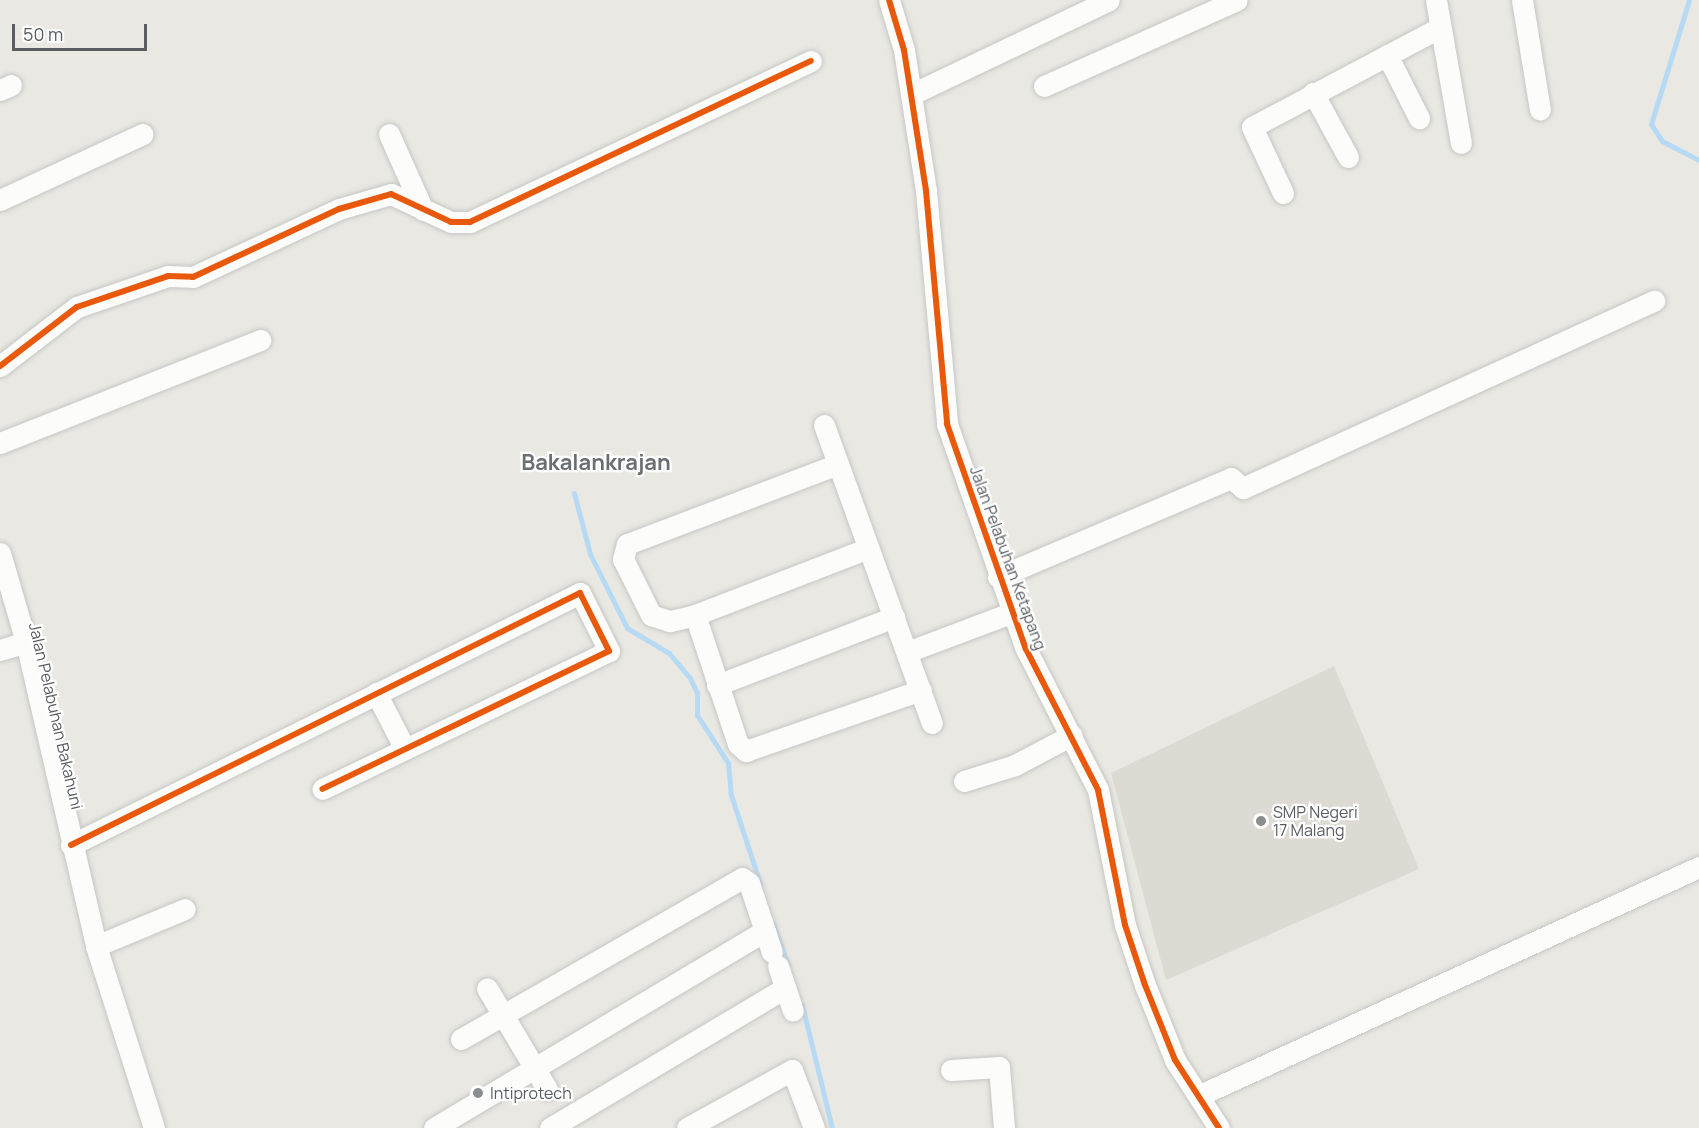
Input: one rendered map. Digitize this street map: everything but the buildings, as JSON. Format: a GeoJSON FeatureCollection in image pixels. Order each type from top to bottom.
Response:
{"type":"FeatureCollection","features":[{"type":"Feature","properties":{"kind":"street","name":"Jalan Pelabuhan Ketapang"},"geometry":{"type":"LineString","coordinates":[[889,0],[912,94],[947,424],[1011,613],[1098,790],[1125,925],[1145,985],[1175,1060],[1200,1095],[1219,1128]]}},
{"type":"Feature","properties":{"kind":"street"},"geometry":{"type":"LineString","coordinates":[[912,94],[1109,0]]}},
{"type":"Feature","properties":{"kind":"street"},"geometry":{"type":"LineString","coordinates":[[1044,86],[1237,0]]}},
{"type":"Feature","properties":{"kind":"street"},"geometry":{"type":"LineString","coordinates":[[1436,0],[1439,28],[1461,143]]}},
{"type":"Feature","properties":{"kind":"street"},"geometry":{"type":"LineString","coordinates":[[1522,0],[1540,110]]}},
{"type":"Feature","properties":{"kind":"street"},"geometry":{"type":"LineString","coordinates":[[1283,193],[1252,127],[1312,93],[1439,28]]}},
{"type":"Feature","properties":{"kind":"street"},"geometry":{"type":"LineString","coordinates":[[1387,55],[1419,118]]}},
{"type":"Feature","properties":{"kind":"street"},"geometry":{"type":"LineString","coordinates":[[0,366],[77,307],[168,276],[193,278],[339,209],[391,194],[451,222],[470,222],[811,61]]}},
{"type":"Feature","properties":{"kind":"street"},"geometry":{"type":"LineString","coordinates":[[1312,93],[1348,157]]}},
{"type":"Feature","properties":{"kind":"street"},"geometry":{"type":"LineString","coordinates":[[0,200],[143,134]]}},
{"type":"Feature","properties":{"kind":"street"},"geometry":{"type":"LineString","coordinates":[[389,134],[423,210]]}},
{"type":"Feature","properties":{"kind":"street"},"geometry":{"type":"LineString","coordinates":[[998,577],[1231,478],[1243,488],[1654,301]]}},
{"type":"Feature","properties":{"kind":"street"},"geometry":{"type":"LineString","coordinates":[[0,442],[260,340]]}},
{"type":"Feature","properties":{"kind":"street"},"geometry":{"type":"LineString","coordinates":[[824,426],[933,723]]}},
{"type":"Feature","properties":{"kind":"street"},"geometry":{"type":"LineString","coordinates":[[838,464],[627,544],[623,559],[651,615],[670,621],[695,615],[869,548]]}},
{"type":"Feature","properties":{"kind":"street","name":"Jalan Pelabuhan Bakahuni"},"geometry":{"type":"LineString","coordinates":[[0,553],[26,642],[96,946],[154,1128]]}},
{"type":"Feature","properties":{"kind":"street"},"geometry":{"type":"LineString","coordinates":[[71,845],[580,593],[609,651],[322,789]]}},
{"type":"Feature","properties":{"kind":"street"},"geometry":{"type":"LineString","coordinates":[[907,652],[1011,613]]}},
{"type":"Feature","properties":{"kind":"street"},"geometry":{"type":"LineString","coordinates":[[695,615],[738,744],[754,752],[921,690]]}},
{"type":"Feature","properties":{"kind":"street"},"geometry":{"type":"LineString","coordinates":[[717,686],[894,617]]}},
{"type":"Feature","properties":{"kind":"street"},"geometry":{"type":"LineString","coordinates":[[0,650],[26,642]]}},
{"type":"Feature","properties":{"kind":"street"},"geometry":{"type":"LineString","coordinates":[[376,693],[405,749]]}},
{"type":"Feature","properties":{"kind":"street"},"geometry":{"type":"LineString","coordinates":[[964,781],[1015,765],[1072,735]]}},
{"type":"Feature","properties":{"kind":"street"},"geometry":{"type":"LineString","coordinates":[[1200,1095],[1699,867]]}},
{"type":"Feature","properties":{"kind":"street"},"geometry":{"type":"LineString","coordinates":[[461,1039],[741,878],[749,884],[793,1011]]}},
{"type":"Feature","properties":{"kind":"street"},"geometry":{"type":"LineString","coordinates":[[96,946],[185,909]]}},
{"type":"Feature","properties":{"kind":"street"},"geometry":{"type":"LineString","coordinates":[[434,1128],[765,931]]}},
{"type":"Feature","properties":{"kind":"street"},"geometry":{"type":"LineString","coordinates":[[487,988],[551,1094],[562,1125],[785,988]]}},
{"type":"Feature","properties":{"kind":"street"},"geometry":{"type":"LineString","coordinates":[[951,1070],[999,1067],[1004,1128]]}},
{"type":"Feature","properties":{"kind":"street"},"geometry":{"type":"LineString","coordinates":[[687,1128],[792,1070],[814,1128]]}},
{"type":"Feature","properties":{"kind":"shaded area","name":"SMP Negeri 17 Malang"},"geometry":{"type":"Polygon","coordinates":[[[1334,666],[1419,869],[1166,980],[1111,773],[1334,666]]]}},
{"type":"Feature","properties":{"kind":"waterway"},"geometry":{"type":"LineString","coordinates":[[1689,0],[1651,124],[1662,141],[1699,160]]}},
{"type":"Feature","properties":{"kind":"waterway"},"geometry":{"type":"LineString","coordinates":[[574,493],[590,554],[627,628],[669,653],[690,678],[697,693],[697,715],[728,763],[731,795],[760,883]]}},
{"type":"Feature","properties":{"kind":"waterway"},"geometry":{"type":"LineString","coordinates":[[773,923],[788,965]]}},
{"type":"Feature","properties":{"kind":"waterway"},"geometry":{"type":"LineString","coordinates":[[802,1005],[832,1128]]}},
{"type":"Feature","properties":{"kind":"cycle path"},"geometry":{"type":"LineString","coordinates":[[889,0],[904,50],[926,191],[947,424],[1026,649],[1098,790],[1125,925],[1145,985],[1175,1060],[1219,1128]]}},
{"type":"Feature","properties":{"kind":"cycle path"},"geometry":{"type":"LineString","coordinates":[[0,366],[77,307],[168,276],[193,277],[339,209],[391,194],[451,222],[470,222],[811,61]]}},
{"type":"Feature","properties":{"kind":"cycle path"},"geometry":{"type":"LineString","coordinates":[[71,845],[580,593],[609,651],[322,789]]}},
{"type":"Feature","properties":{"kind":"place","name":"SMP Negeri 17 Malang"},"geometry":{"type":"Point","coordinates":[1261,821]}},
{"type":"Feature","properties":{"kind":"place","name":"Intiprotech"},"geometry":{"type":"Point","coordinates":[478,1093]}},
{"type":"Feature","properties":{"kind":"district","name":"Bakalankrajan"},"geometry":{"type":"Point","coordinates":[596,463]}}]}
